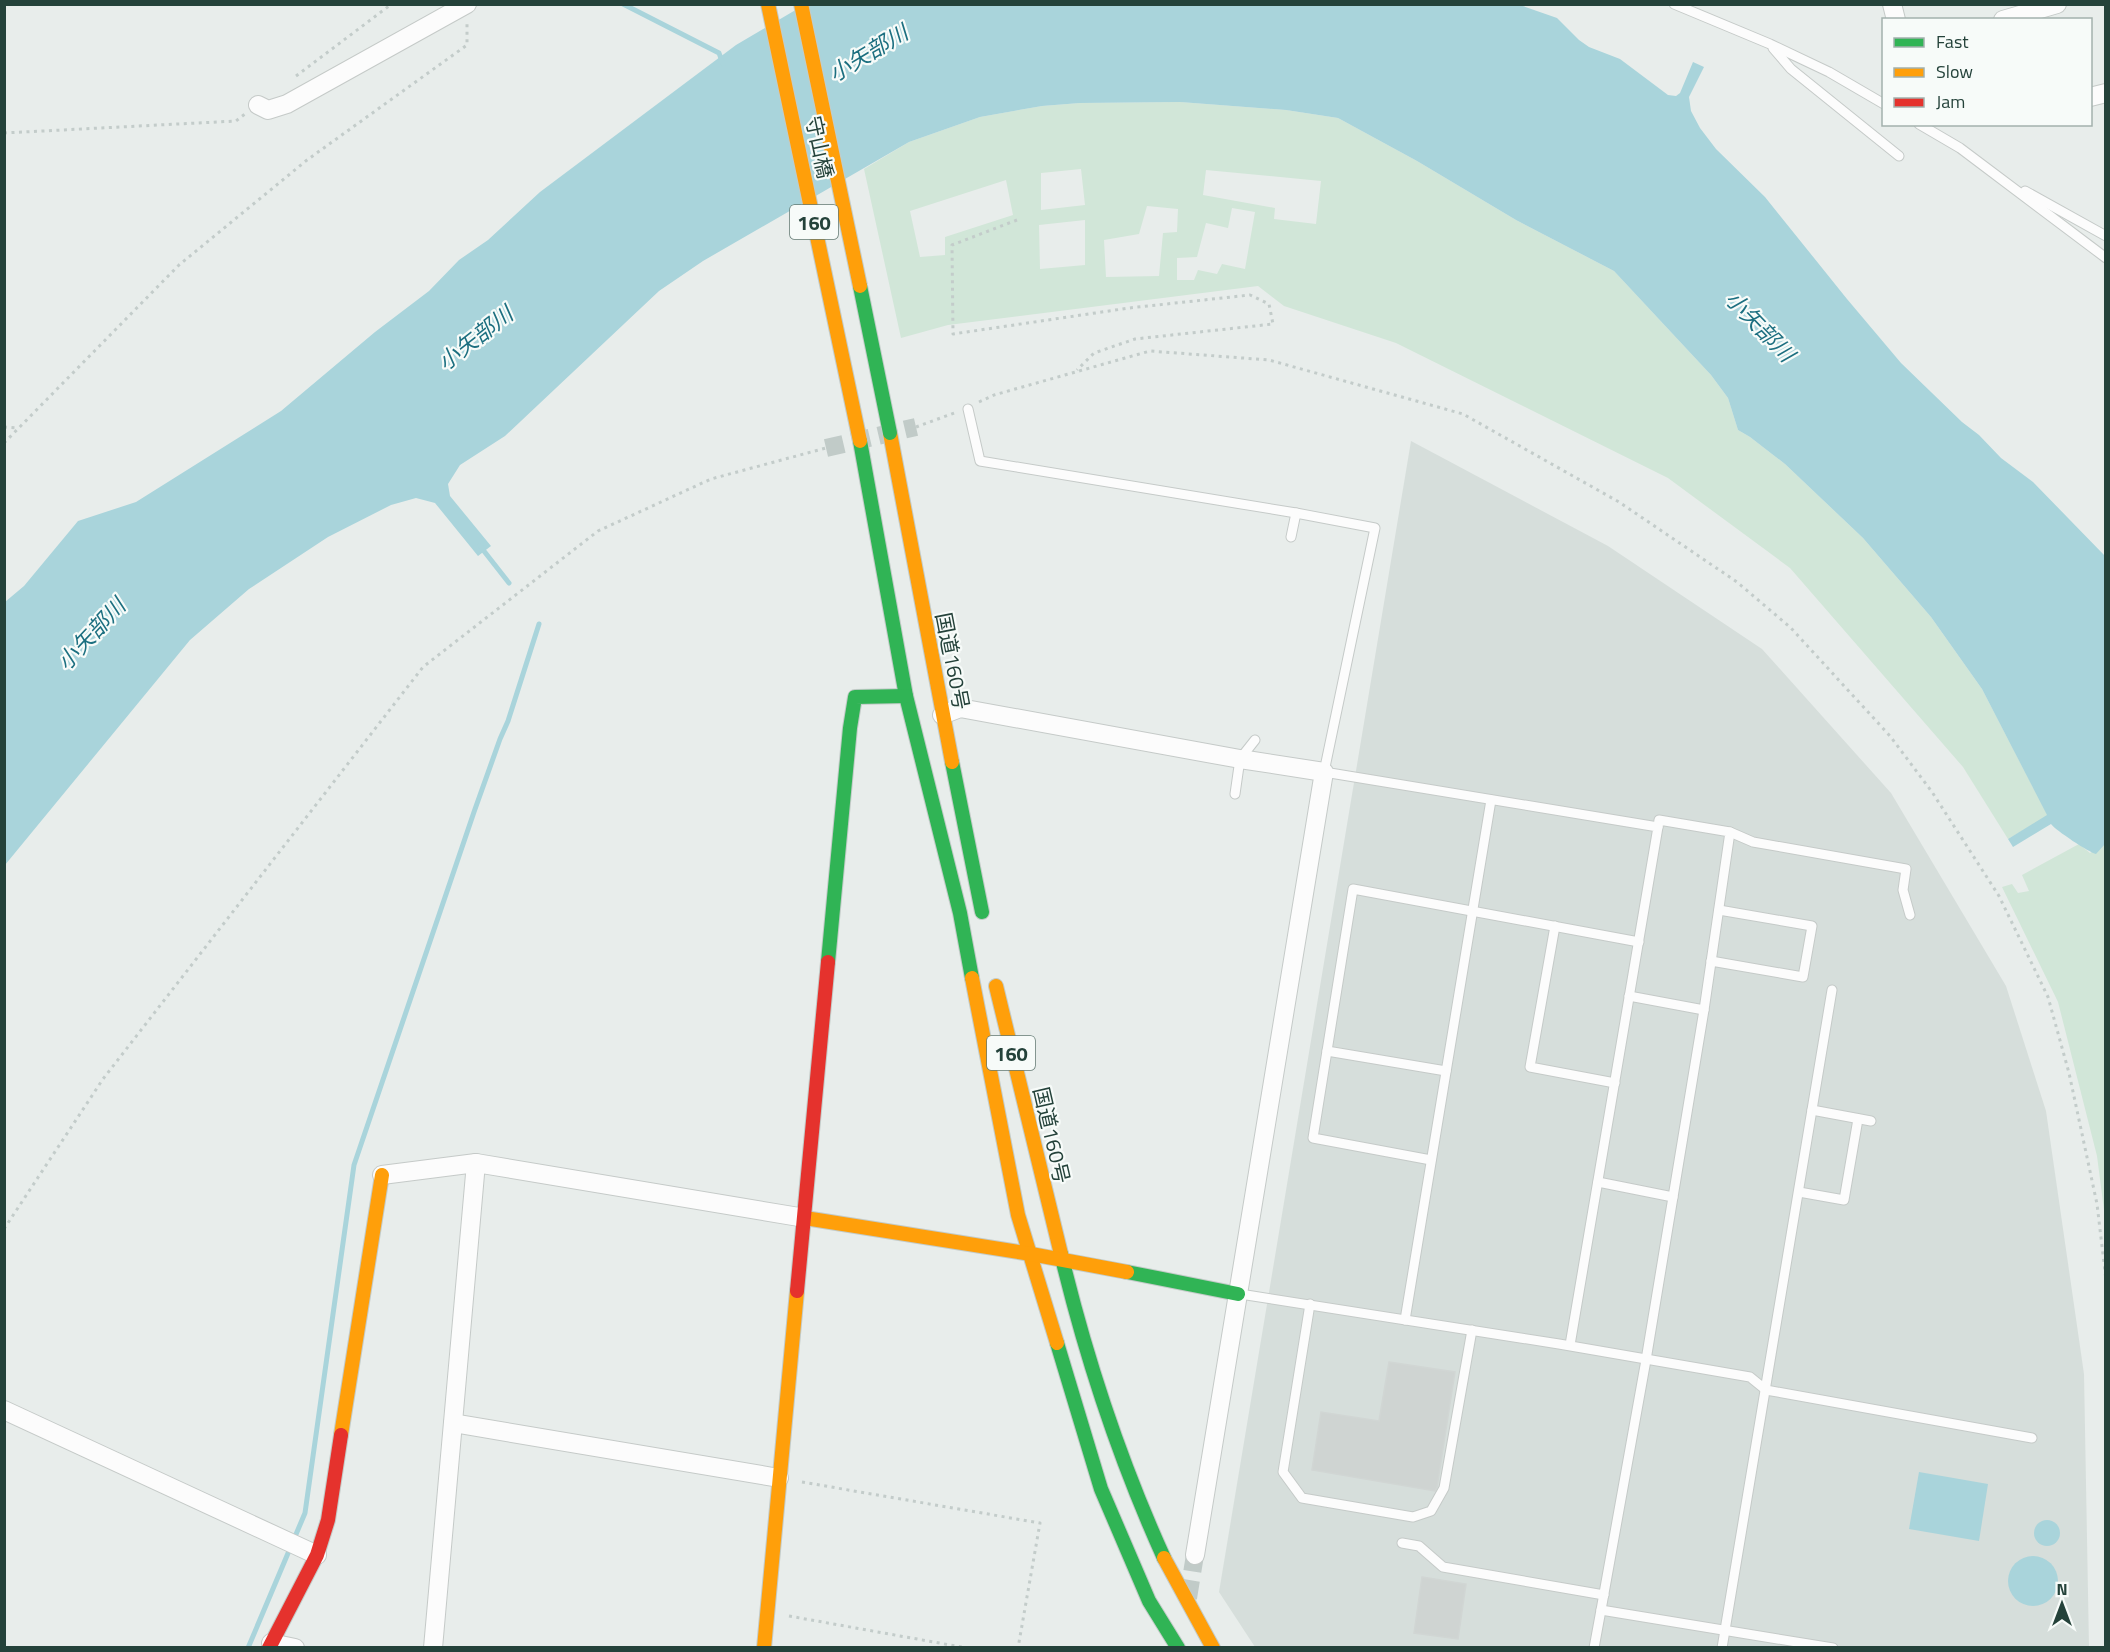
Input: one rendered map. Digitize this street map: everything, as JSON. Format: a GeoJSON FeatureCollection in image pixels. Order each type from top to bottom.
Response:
{"type":"FeatureCollection","features":[{"type":"Feature","properties":{"kind":"main road","name":"守山橋"},"geometry":{"type":"LineString","coordinates":[[768,4],[860,440],[906,696]]}},
{"type":"Feature","properties":{"kind":"main road","name":"守山橋"},"geometry":{"type":"LineString","coordinates":[[801,4],[890,433]]}},
{"type":"Feature","properties":{"kind":"main road","name":"国道160号"},"geometry":{"type":"LineString","coordinates":[[890,433],[942,715],[985,928]]}},
{"type":"Feature","properties":{"kind":"main road"},"geometry":{"type":"LineString","coordinates":[[764,1647],[850,728],[855,697],[906,696]]}},
{"type":"Feature","properties":{"kind":"main road","name":"160"},"geometry":{"type":"LineString","coordinates":[[906,696],[960,913],[1018,1215],[1101,1489],[1149,1601],[1178,1647]]}},
{"type":"Feature","properties":{"kind":"main road","name":"国道160号"},"geometry":{"type":"LineString","coordinates":[[994,974],[1072,1300],[1106,1409],[1141,1507],[1172,1574],[1213,1647]]}},
{"type":"Feature","properties":{"kind":"main road"},"geometry":{"type":"LineString","coordinates":[[270,1645],[317,1555],[328,1520],[382,1175]]}},
{"type":"Feature","properties":{"kind":"main road"},"geometry":{"type":"LineString","coordinates":[[805,1218],[1200,1282],[1238,1294]]}},
{"type":"Feature","properties":{"kind":"street"},"geometry":{"type":"LineString","coordinates":[[2010,18],[2057,4]]}},
{"type":"Feature","properties":{"kind":"street"},"geometry":{"type":"LineString","coordinates":[[258,105],[268,110],[287,104],[467,10]]}},
{"type":"Feature","properties":{"kind":"street"},"geometry":{"type":"LineString","coordinates":[[942,715],[960,708],[1324,772],[1195,1554]]}},
{"type":"Feature","properties":{"kind":"street"},"geometry":{"type":"LineString","coordinates":[[382,1175],[476,1163],[805,1218]]}},
{"type":"Feature","properties":{"kind":"street"},"geometry":{"type":"LineString","coordinates":[[433,1647],[476,1163]]}},
{"type":"Feature","properties":{"kind":"street"},"geometry":{"type":"LineString","coordinates":[[4,1410],[317,1555]]}},
{"type":"Feature","properties":{"kind":"street"},"geometry":{"type":"LineString","coordinates":[[453,1423],[780,1478]]}},
{"type":"Feature","properties":{"kind":"street"},"geometry":{"type":"LineString","coordinates":[[270,1645],[295,1647]]}},
{"type":"Feature","properties":{"kind":"lane"},"geometry":{"type":"LineString","coordinates":[[1674,4],[1770,44],[1829,72],[1882,103]]}},
{"type":"Feature","properties":{"kind":"lane"},"geometry":{"type":"LineString","coordinates":[[1770,44],[1791,69],[1899,156]]}},
{"type":"Feature","properties":{"kind":"lane"},"geometry":{"type":"LineString","coordinates":[[1922,126],[1959,148],[2106,258]]}},
{"type":"Feature","properties":{"kind":"lane"},"geometry":{"type":"LineString","coordinates":[[1997,176],[2106,236]]}},
{"type":"Feature","properties":{"kind":"lane"},"geometry":{"type":"LineString","coordinates":[[968,408],[981,461],[1375,528],[1324,772],[1658,827]]}},
{"type":"Feature","properties":{"kind":"lane"},"geometry":{"type":"LineString","coordinates":[[1291,537],[1296,513]]}},
{"type":"Feature","properties":{"kind":"lane"},"geometry":{"type":"LineString","coordinates":[[1235,794],[1240,759],[1255,740]]}},
{"type":"Feature","properties":{"kind":"lane"},"geometry":{"type":"LineString","coordinates":[[1405,1320],[1491,800]]}},
{"type":"Feature","properties":{"kind":"lane"},"geometry":{"type":"LineString","coordinates":[[1570,1345],[1659,820],[1730,832],[1754,842],[1906,869],[1903,890],[1910,915]]}},
{"type":"Feature","properties":{"kind":"lane"},"geometry":{"type":"LineString","coordinates":[[1594,1647],[1646,1360],[1704,1010],[1730,832]]}},
{"type":"Feature","properties":{"kind":"lane"},"geometry":{"type":"LineString","coordinates":[[1431,1160],[1313,1138],[1353,889],[1639,942]]}},
{"type":"Feature","properties":{"kind":"lane"},"geometry":{"type":"LineString","coordinates":[[1711,962],[1803,977],[1812,926],[1719,910]]}},
{"type":"Feature","properties":{"kind":"lane"},"geometry":{"type":"LineString","coordinates":[[1555,926],[1530,1067],[1615,1083]]}},
{"type":"Feature","properties":{"kind":"lane"},"geometry":{"type":"LineString","coordinates":[[1722,1647],[1832,990]]}},
{"type":"Feature","properties":{"kind":"lane"},"geometry":{"type":"LineString","coordinates":[[1629,996],[1704,1010]]}},
{"type":"Feature","properties":{"kind":"lane"},"geometry":{"type":"LineString","coordinates":[[1327,1051],[1446,1071]]}},
{"type":"Feature","properties":{"kind":"lane"},"geometry":{"type":"LineString","coordinates":[[1812,1110],[1871,1121]]}},
{"type":"Feature","properties":{"kind":"lane"},"geometry":{"type":"LineString","coordinates":[[1799,1192],[1844,1200],[1858,1119]]}},
{"type":"Feature","properties":{"kind":"lane"},"geometry":{"type":"LineString","coordinates":[[1598,1182],[1673,1197]]}},
{"type":"Feature","properties":{"kind":"lane"},"geometry":{"type":"LineString","coordinates":[[1238,1294],[1570,1345],[1750,1377],[1766,1390],[2032,1438]]}},
{"type":"Feature","properties":{"kind":"lane"},"geometry":{"type":"LineString","coordinates":[[1310,1304],[1283,1472],[1302,1498],[1314,1504],[1409,1520],[1431,1511],[1444,1488],[1472,1330]]}},
{"type":"Feature","properties":{"kind":"lane"},"geometry":{"type":"LineString","coordinates":[[1402,1543],[1419,1546],[1443,1567],[1604,1595]]}},
{"type":"Feature","properties":{"kind":"lane"},"geometry":{"type":"LineString","coordinates":[[1601,1610],[1833,1647]]}},
{"type":"Feature","properties":{"kind":"path"},"geometry":{"type":"LineString","coordinates":[[295,77],[389,6],[388,4]]}},
{"type":"Feature","properties":{"kind":"path"},"geometry":{"type":"LineString","coordinates":[[4,443],[179,265],[307,160],[467,45],[467,10]]}},
{"type":"Feature","properties":{"kind":"path"},"geometry":{"type":"LineString","coordinates":[[4,133],[236,121],[258,105]]}},
{"type":"Feature","properties":{"kind":"path"},"geometry":{"type":"LineString","coordinates":[[1017,220],[952,245],[953,334],[1129,308],[1250,295],[1269,304],[1273,324],[1135,339],[1094,353],[1076,372]]}},
{"type":"Feature","properties":{"kind":"path"},"geometry":{"type":"LineString","coordinates":[[916,428],[968,408],[994,394],[1150,351],[1269,360],[1463,414],[1618,502],[1737,582],[1791,628],[1890,736],[1932,792],[1999,896],[2048,997],[2069,1073],[2097,1204],[2106,1280]]}},
{"type":"Feature","properties":{"kind":"path"},"geometry":{"type":"LineString","coordinates":[[4,427],[18,428]]}},
{"type":"Feature","properties":{"kind":"path"},"geometry":{"type":"LineString","coordinates":[[4,1229],[103,1079],[423,667],[598,531],[711,478],[826,448]]}},
{"type":"Feature","properties":{"kind":"path"},"geometry":{"type":"LineString","coordinates":[[780,1478],[1040,1523],[1018,1647]]}},
{"type":"Feature","properties":{"kind":"path"},"geometry":{"type":"LineString","coordinates":[[767,1612],[967,1647]]}},
{"type":"Feature","properties":{"kind":"shaded area"},"geometry":{"type":"Polygon","coordinates":[[[1411,441],[1608,546],[1762,649],[1891,793],[2006,986],[2046,1111],[2084,1374],[2089,1647],[1255,1647],[1219,1592],[1411,441]]]}},
{"type":"Feature","properties":{"kind":"green space"},"geometry":{"type":"Polygon","coordinates":[[[1180,102],[1286,110],[1338,118],[1417,161],[1516,220],[1614,271],[1711,375],[1728,398],[1738,430],[1785,464],[1863,538],[1931,617],[1982,689],[2048,816],[2008,839],[1963,767],[1790,568],[1668,478],[1396,343],[1284,306],[1258,286],[948,325],[901,338],[864,169],[909,142],[980,117],[1042,106],[1080,103],[1180,102]],[[1081,169],[1041,173],[1041,210],[1085,205],[1081,169]],[[1206,170],[1203,195],[1275,208],[1274,219],[1316,224],[1321,181],[1206,170]],[[1006,180],[910,211],[920,257],[945,255],[945,237],[1013,215],[1006,180]],[[1147,206],[1139,234],[1104,240],[1106,277],[1159,276],[1163,233],[1177,232],[1178,209],[1147,206]],[[1232,208],[1228,228],[1206,223],[1197,257],[1177,258],[1177,280],[1194,280],[1198,270],[1217,274],[1222,264],[1245,269],[1255,212],[1232,208]],[[1085,220],[1039,225],[1040,269],[1085,265],[1085,220]]]}},
{"type":"Feature","properties":{"kind":"green space"},"geometry":{"type":"Polygon","coordinates":[[[2105,843],[2105,1218],[2097,1156],[2058,1002],[2002,887],[2012,884],[2018,893],[2029,891],[2022,875],[2079,844],[2090,853],[2105,843]]]}},
{"type":"Feature","properties":{"kind":"water","name":"小矢部川"},"geometry":{"type":"Polygon","coordinates":[[[804,5],[1520,5],[1557,18],[1589,47],[1620,59],[1668,95],[1676,96],[1680,93],[1693,62],[1704,67],[1689,97],[1691,111],[1700,128],[1716,149],[1765,197],[1901,363],[2001,458],[2033,482],[2105,556],[2105,844],[2096,854],[2073,841],[2051,824],[2013,847],[2008,839],[2047,815],[1982,689],[1931,617],[1863,538],[1785,464],[1738,430],[1728,398],[1711,375],[1614,271],[1516,220],[1417,161],[1338,118],[1286,110],[1180,102],[1080,103],[1042,106],[980,117],[909,142],[703,261],[659,291],[505,436],[460,465],[448,484],[450,496],[491,546],[478,556],[435,503],[416,498],[391,505],[328,537],[249,589],[190,640],[5,865],[5,602],[24,586],[78,521],[136,502],[281,411],[375,332],[429,291],[459,260],[488,240],[540,192],[736,45],[804,5]]]}},
{"type":"Feature","properties":{"kind":"water"},"geometry":{"type":"Polygon","coordinates":[[[1919,1472],[1988,1484],[1979,1541],[1909,1529],[1919,1472]]]}},
{"type":"Feature","properties":{"kind":"water"},"geometry":{"type":"Polygon","coordinates":[[[2047,1520],[2056,1524],[2060,1533],[2056,1542],[2047,1546],[2038,1542],[2034,1533],[2038,1524],[2047,1520]]]}},
{"type":"Feature","properties":{"kind":"water"},"geometry":{"type":"Polygon","coordinates":[[[2033,1556],[2051,1563],[2058,1581],[2051,1599],[2033,1606],[2015,1599],[2008,1581],[2015,1563],[2033,1556]]]}},
{"type":"Feature","properties":{"kind":"building"},"geometry":{"type":"Polygon","coordinates":[[[1389,1362],[1455,1372],[1435,1491],[1312,1470],[1321,1412],[1379,1421],[1389,1362]]]}},
{"type":"Feature","properties":{"kind":"building"},"geometry":{"type":"Polygon","coordinates":[[[1422,1577],[1466,1584],[1458,1639],[1414,1633],[1422,1577]]]}},
{"type":"Feature","properties":{"kind":"waterway"},"geometry":{"type":"LineString","coordinates":[[623,4],[719,53],[723,64]]}},
{"type":"Feature","properties":{"kind":"waterway"},"geometry":{"type":"LineString","coordinates":[[480,546],[509,583]]}},
{"type":"Feature","properties":{"kind":"waterway"},"geometry":{"type":"LineString","coordinates":[[248,1648],[305,1513],[354,1165],[474,812],[508,721],[539,624]]}},
{"type":"Feature","properties":{"kind":"tunnel"},"geometry":{"type":"LineString","coordinates":[[826,448],[916,427]]}},
{"type":"Feature","properties":{"kind":"tunnel"},"geometry":{"type":"LineString","coordinates":[[1188,1598],[1195,1555]]}},
{"type":"Feature","properties":{"kind":"traffic: fast"},"geometry":{"type":"LineString","coordinates":[[860,286],[890,433]]}},
{"type":"Feature","properties":{"kind":"traffic: fast"},"geometry":{"type":"LineString","coordinates":[[860,441],[906,696],[960,913],[972,978]]}},
{"type":"Feature","properties":{"kind":"traffic: fast"},"geometry":{"type":"LineString","coordinates":[[828,962],[850,728],[855,697],[906,696]]}},
{"type":"Feature","properties":{"kind":"traffic: fast"},"geometry":{"type":"LineString","coordinates":[[952,762],[982,912]]}},
{"type":"Feature","properties":{"kind":"traffic: fast"},"geometry":{"type":"LineString","coordinates":[[1061,1254],[1081,1332],[1105,1409],[1164,1558]]}},
{"type":"Feature","properties":{"kind":"traffic: fast"},"geometry":{"type":"LineString","coordinates":[[1127,1272],[1238,1294]]}},
{"type":"Feature","properties":{"kind":"traffic: fast"},"geometry":{"type":"LineString","coordinates":[[1057,1343],[1101,1489],[1149,1601],[1178,1648]]}},
{"type":"Feature","properties":{"kind":"traffic: slow"},"geometry":{"type":"LineString","coordinates":[[768,4],[860,441]]}},
{"type":"Feature","properties":{"kind":"traffic: slow"},"geometry":{"type":"LineString","coordinates":[[801,4],[860,286]]}},
{"type":"Feature","properties":{"kind":"traffic: slow"},"geometry":{"type":"LineString","coordinates":[[890,433],[952,762]]}},
{"type":"Feature","properties":{"kind":"traffic: slow"},"geometry":{"type":"LineString","coordinates":[[972,978],[1018,1215],[1057,1343]]}},
{"type":"Feature","properties":{"kind":"traffic: slow"},"geometry":{"type":"LineString","coordinates":[[996,986],[1061,1254]]}},
{"type":"Feature","properties":{"kind":"traffic: slow"},"geometry":{"type":"LineString","coordinates":[[341,1435],[382,1175]]}},
{"type":"Feature","properties":{"kind":"traffic: slow"},"geometry":{"type":"LineString","coordinates":[[805,1218],[1031,1254],[1127,1272]]}},
{"type":"Feature","properties":{"kind":"traffic: slow"},"geometry":{"type":"LineString","coordinates":[[764,1648],[797,1291]]}},
{"type":"Feature","properties":{"kind":"traffic: slow"},"geometry":{"type":"LineString","coordinates":[[1164,1558],[1213,1648]]}},
{"type":"Feature","properties":{"kind":"traffic: jam"},"geometry":{"type":"LineString","coordinates":[[797,1291],[828,962]]}},
{"type":"Feature","properties":{"kind":"traffic: jam"},"geometry":{"type":"LineString","coordinates":[[269,1648],[317,1555],[328,1520],[341,1435]]}}]}
